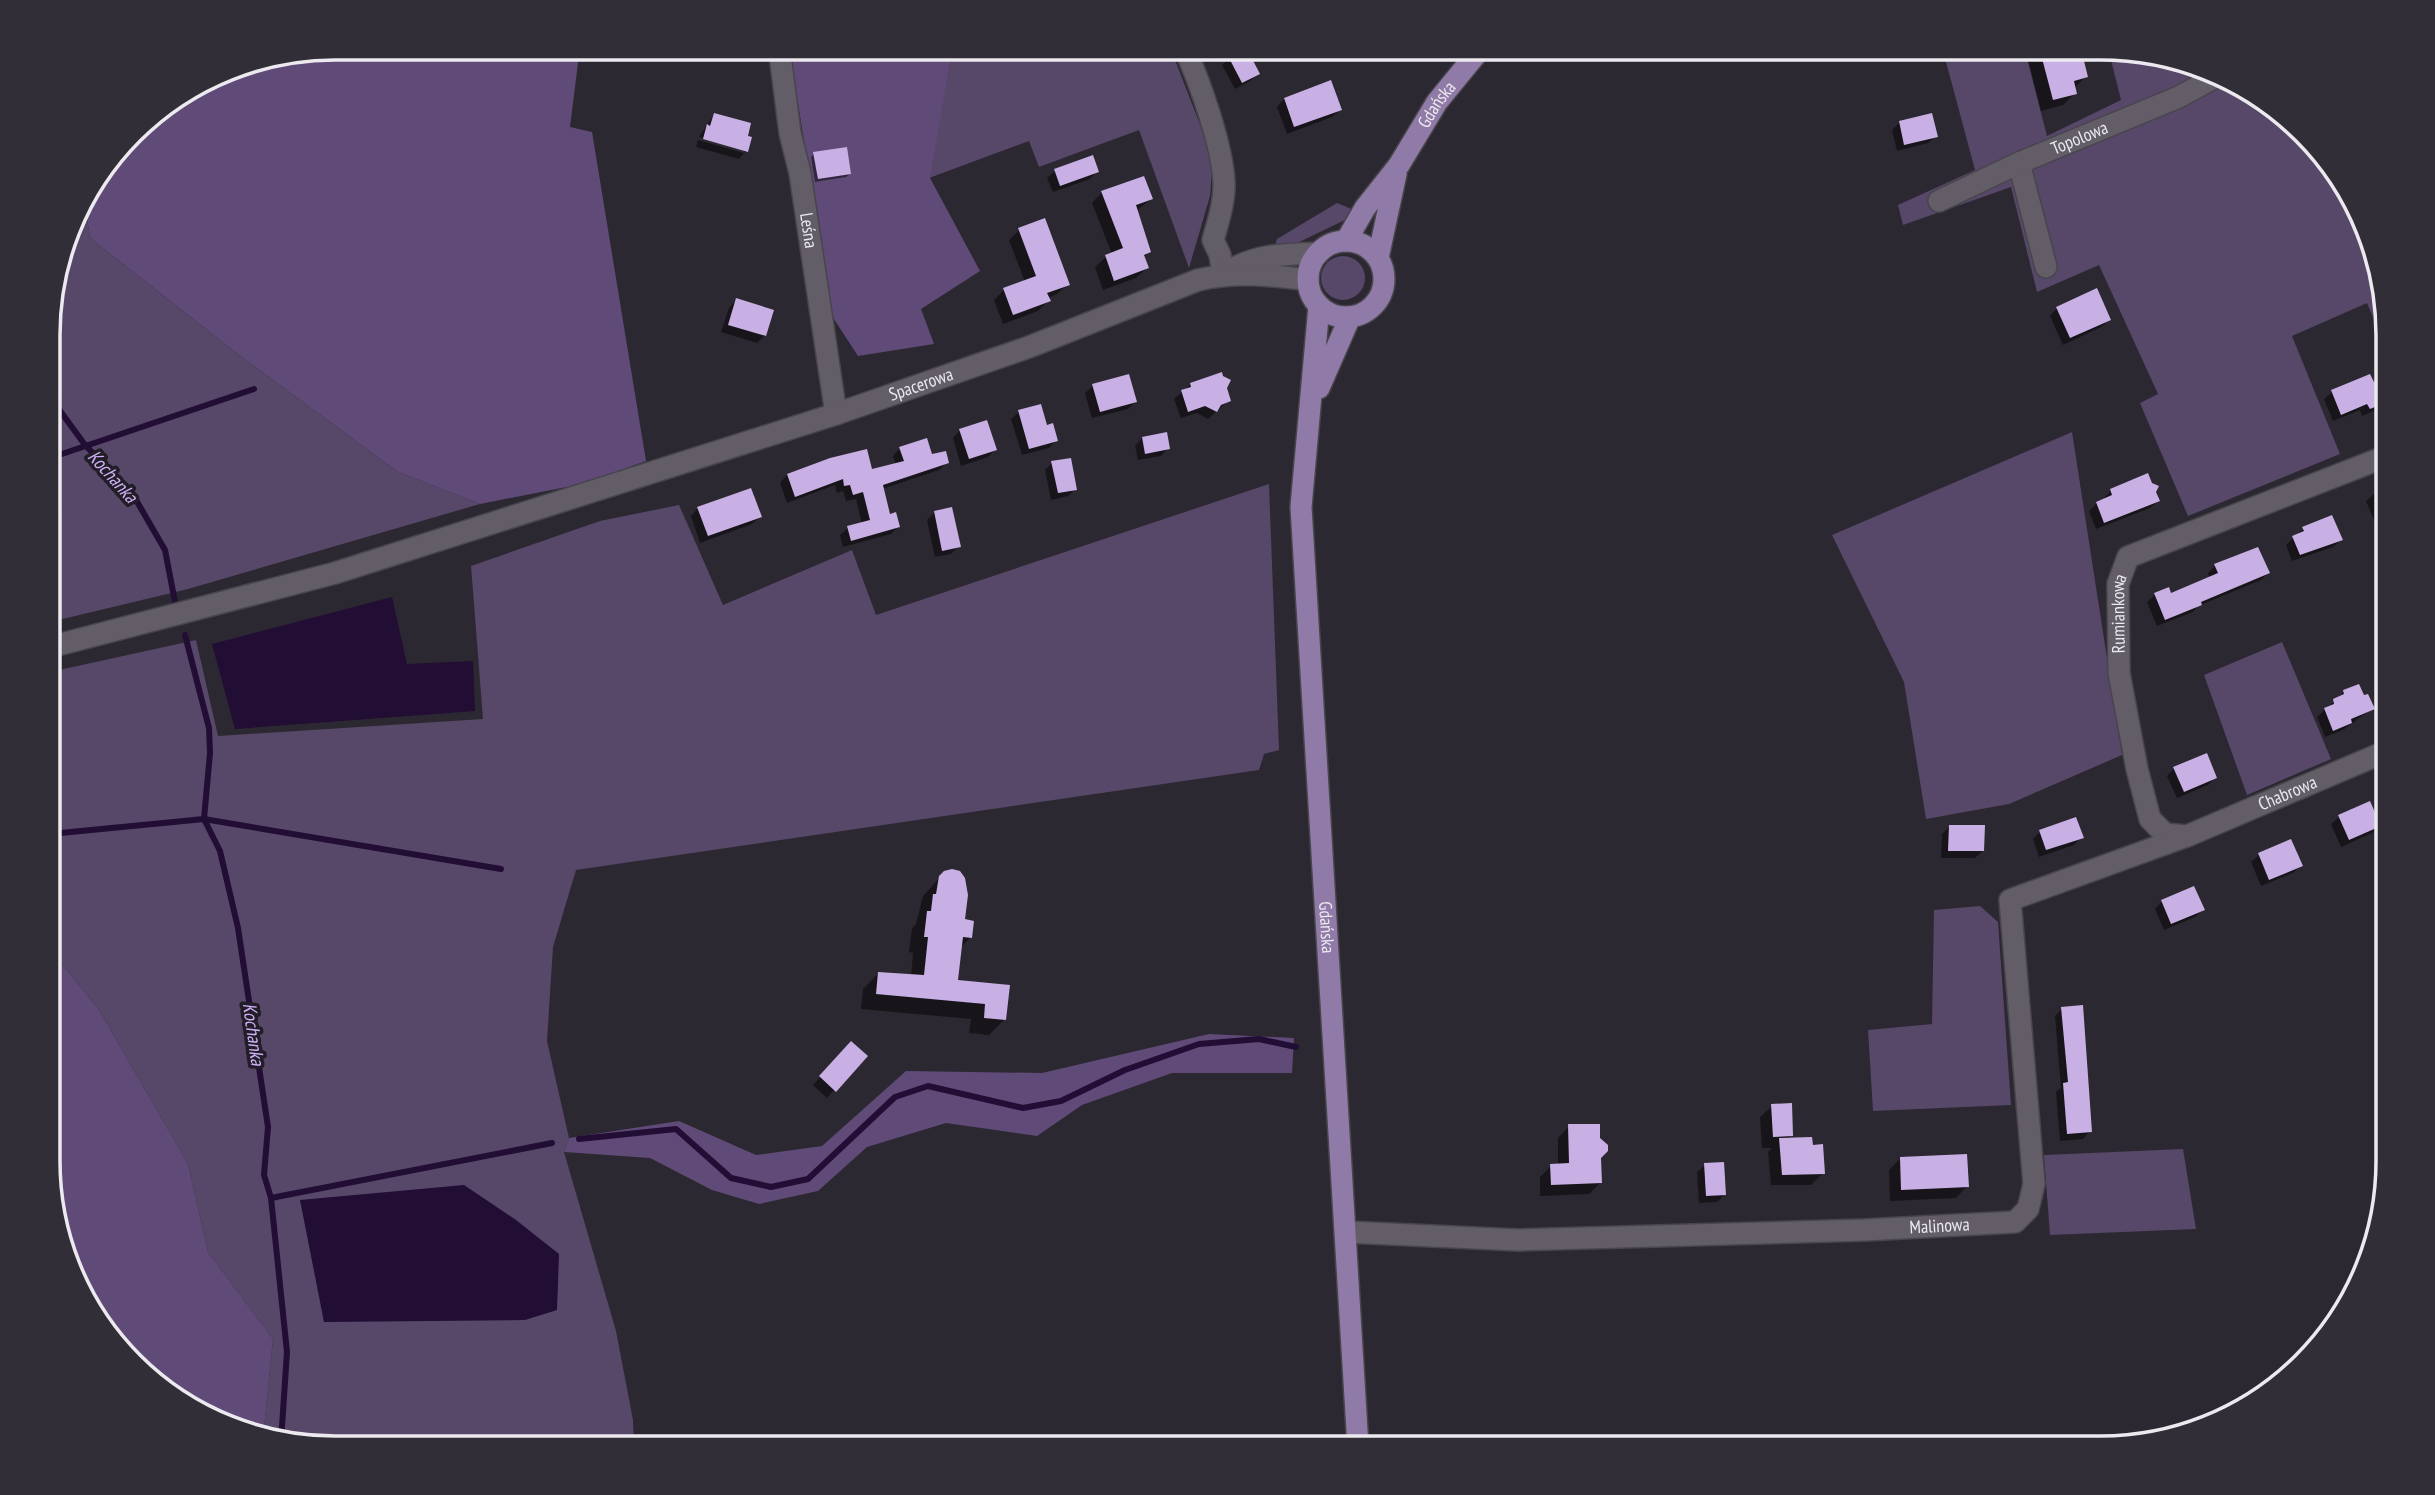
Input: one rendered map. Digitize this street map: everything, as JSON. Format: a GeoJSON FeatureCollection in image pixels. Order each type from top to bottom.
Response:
{"type":"FeatureCollection","features":[{"type":"Feature","properties":{"kind":"main road","name":"Gdańska"},"geometry":{"type":"LineString","coordinates":[[1346,241],[1365,208],[1399,165],[1437,102],[1471,60]]}},
{"type":"Feature","properties":{"kind":"main road","name":"Gdańska"},"geometry":{"type":"LineString","coordinates":[[1378,258],[1399,165]]}},
{"type":"Feature","properties":{"kind":"main road"},"geometry":{"type":"LineString","coordinates":[[1346,241],[1364,245],[1378,258],[1384,272],[1384,288],[1377,303],[1365,313],[1350,317],[1333,315],[1320,306],[1311,294],[1308,280],[1311,266],[1319,253],[1336,243],[1346,241]]}},
{"type":"Feature","properties":{"kind":"main road","name":"Gdańska"},"geometry":{"type":"LineString","coordinates":[[1320,306],[1301,507],[1357,1436]]}},
{"type":"Feature","properties":{"kind":"main road","name":"Gdańska"},"geometry":{"type":"LineString","coordinates":[[1312,406],[1350,317]]}},
{"type":"Feature","properties":{"kind":"street","name":"Leśna"},"geometry":{"type":"LineString","coordinates":[[781,60],[836,414]]}},
{"type":"Feature","properties":{"kind":"street"},"geometry":{"type":"LineString","coordinates":[[1189,60],[1219,146],[1224,184],[1220,217],[1213,240],[1220,255],[1223,274]]}},
{"type":"Feature","properties":{"kind":"street","name":"Topolowa"},"geometry":{"type":"LineString","coordinates":[[1939,201],[2019,163],[2179,97],[2208,81]]}},
{"type":"Feature","properties":{"kind":"street"},"geometry":{"type":"LineString","coordinates":[[2019,163],[2046,267]]}},
{"type":"Feature","properties":{"kind":"street","name":"Spacerowa"},"geometry":{"type":"LineString","coordinates":[[1223,274],[1244,262],[1269,256],[1319,253]]}},
{"type":"Feature","properties":{"kind":"street","name":"Spacerowa"},"geometry":{"type":"LineString","coordinates":[[60,644],[335,573],[836,414],[1029,346],[1198,280],[1223,274],[1308,280]]}},
{"type":"Feature","properties":{"kind":"street","name":"Rumiankowa"},"geometry":{"type":"LineString","coordinates":[[2187,836],[2165,834],[2150,819],[2137,769],[2119,673],[2118,584],[2128,557],[2375,461]]}},
{"type":"Feature","properties":{"kind":"street","name":"Chabrowa"},"geometry":{"type":"LineString","coordinates":[[2187,836],[2375,756]]}},
{"type":"Feature","properties":{"kind":"street","name":"Malinowa"},"geometry":{"type":"LineString","coordinates":[[1347,1232],[1518,1240],[2015,1222],[2028,1209],[2034,1184],[2010,900],[2187,836]]}},
{"type":"Feature","properties":{"kind":"shaded area"},"geometry":{"type":"Polygon","coordinates":[[[317,60],[578,60],[570,127],[592,132],[646,461],[582,484],[480,504],[398,472],[239,355],[90,238],[87,216],[96,197],[128,153],[167,116],[197,96],[229,80],[263,69],[317,60]]]}},
{"type":"Feature","properties":{"kind":"shaded area"},"geometry":{"type":"Polygon","coordinates":[[[791,60],[951,60],[930,178],[980,271],[921,309],[934,344],[858,356],[832,316],[791,60]]]}},
{"type":"Feature","properties":{"kind":"shaded area"},"geometry":{"type":"Polygon","coordinates":[[[951,60],[1175,60],[1213,158],[1210,196],[1189,268],[1139,130],[1039,167],[1029,141],[929,178],[951,60]]]}},
{"type":"Feature","properties":{"kind":"shaded area"},"geometry":{"type":"Polygon","coordinates":[[[1945,60],[2027,60],[2047,136],[2121,100],[2111,60],[2154,65],[2206,80],[2238,96],[2268,116],[2307,153],[2339,197],[2355,229],[2370,281],[2375,322],[2367,303],[2292,336],[2340,454],[2188,516],[2140,403],[2158,394],[2099,265],[2037,292],[2011,187],[1903,225],[1898,205],[1975,170],[1945,60]]]}},
{"type":"Feature","properties":{"kind":"shaded area"},"geometry":{"type":"Polygon","coordinates":[[[1337,203],[1354,210],[1347,219],[1295,244],[1275,246],[1277,239],[1337,203]]]}},
{"type":"Feature","properties":{"kind":"shaded area"},"geometry":{"type":"Polygon","coordinates":[[[87,216],[90,238],[239,355],[398,472],[480,504],[188,589],[60,620],[60,317],[69,263],[87,216]]]}},
{"type":"Feature","properties":{"kind":"shaded area"},"geometry":{"type":"Polygon","coordinates":[[[1343,256],[1359,262],[1365,278],[1359,294],[1343,300],[1327,294],[1321,278],[1327,262],[1343,256]]]}},
{"type":"Feature","properties":{"kind":"shaded area"},"geometry":{"type":"Polygon","coordinates":[[[2072,432],[2122,755],[2009,804],[1926,819],[1904,682],[1832,535],[2072,432]]]}},
{"type":"Feature","properties":{"kind":"shaded area"},"geometry":{"type":"Polygon","coordinates":[[[1269,484],[1279,750],[1264,754],[1259,770],[576,870],[553,947],[547,1041],[569,1138],[564,1152],[616,1331],[634,1436],[335,1436],[264,1426],[273,1339],[208,1252],[188,1164],[98,1008],[60,962],[60,670],[196,640],[218,736],[483,719],[471,566],[600,521],[679,505],[723,605],[852,550],[876,615],[1269,484]]]}},
{"type":"Feature","properties":{"kind":"shaded area"},"geometry":{"type":"Polygon","coordinates":[[[392,597],[407,664],[473,661],[475,711],[235,729],[212,644],[392,597]]]}},
{"type":"Feature","properties":{"kind":"shaded area"},"geometry":{"type":"Polygon","coordinates":[[[2282,642],[2331,759],[2247,795],[2204,675],[2282,642]]]}},
{"type":"Feature","properties":{"kind":"shaded area"},"geometry":{"type":"Polygon","coordinates":[[[1980,906],[1998,922],[2011,1105],[1873,1111],[1868,1030],[1932,1024],[1934,910],[1980,906]]]}},
{"type":"Feature","properties":{"kind":"shaded area"},"geometry":{"type":"Polygon","coordinates":[[[60,962],[98,1008],[188,1164],[208,1252],[273,1339],[264,1426],[229,1415],[197,1399],[167,1379],[128,1342],[96,1298],[74,1249],[60,1178],[60,962]]]}},
{"type":"Feature","properties":{"kind":"shaded area"},"geometry":{"type":"Polygon","coordinates":[[[1209,1034],[1294,1038],[1292,1073],[1172,1073],[1082,1105],[1037,1136],[946,1123],[867,1147],[818,1191],[759,1204],[712,1190],[650,1158],[564,1152],[569,1138],[679,1121],[756,1155],[822,1146],[906,1071],[1042,1073],[1209,1034]]]}},
{"type":"Feature","properties":{"kind":"shaded area"},"geometry":{"type":"Polygon","coordinates":[[[2183,1149],[2196,1229],[2050,1235],[2044,1155],[2183,1149]]]}},
{"type":"Feature","properties":{"kind":"shaded area"},"geometry":{"type":"Polygon","coordinates":[[[464,1185],[516,1220],[559,1254],[557,1310],[525,1320],[324,1322],[300,1200],[464,1185]]]}},
{"type":"Feature","properties":{"kind":"building"},"geometry":{"type":"Polygon","coordinates":[[[1230,60],[1253,60],[1260,74],[1242,83],[1230,60]]]}},
{"type":"Feature","properties":{"kind":"building"},"geometry":{"type":"Polygon","coordinates":[[[2042,60],[2084,60],[2088,77],[2074,81],[2077,94],[2053,100],[2042,60]]]}},
{"type":"Feature","properties":{"kind":"building"},"geometry":{"type":"Polygon","coordinates":[[[1331,80],[1342,110],[1294,127],[1284,98],[1331,80]]]}},
{"type":"Feature","properties":{"kind":"building"},"geometry":{"type":"Polygon","coordinates":[[[714,113],[751,123],[748,136],[752,137],[748,152],[703,139],[707,124],[710,126],[714,113]]]}},
{"type":"Feature","properties":{"kind":"building"},"geometry":{"type":"Polygon","coordinates":[[[1932,113],[1938,137],[1904,145],[1899,121],[1932,113]]]}},
{"type":"Feature","properties":{"kind":"building"},"geometry":{"type":"Polygon","coordinates":[[[847,147],[851,174],[818,179],[813,152],[847,147]]]}},
{"type":"Feature","properties":{"kind":"building"},"geometry":{"type":"Polygon","coordinates":[[[1093,155],[1099,172],[1060,186],[1054,169],[1093,155]]]}},
{"type":"Feature","properties":{"kind":"building"},"geometry":{"type":"Polygon","coordinates":[[[1144,176],[1153,199],[1136,205],[1151,252],[1144,255],[1149,268],[1114,281],[1105,255],[1123,248],[1101,191],[1144,176]]]}},
{"type":"Feature","properties":{"kind":"building"},"geometry":{"type":"Polygon","coordinates":[[[1045,218],[1070,285],[1047,293],[1051,301],[1013,315],[1003,288],[1036,276],[1018,228],[1045,218]]]}},
{"type":"Feature","properties":{"kind":"building"},"geometry":{"type":"Polygon","coordinates":[[[2097,288],[2111,320],[2070,338],[2056,307],[2097,288]]]}},
{"type":"Feature","properties":{"kind":"building"},"geometry":{"type":"Polygon","coordinates":[[[736,298],[774,310],[766,336],[728,325],[736,298]]]}},
{"type":"Feature","properties":{"kind":"building"},"geometry":{"type":"Polygon","coordinates":[[[1222,372],[1223,376],[1231,380],[1227,388],[1231,401],[1221,405],[1217,412],[1205,406],[1188,412],[1181,390],[1191,387],[1190,383],[1222,372]]]}},
{"type":"Feature","properties":{"kind":"building"},"geometry":{"type":"Polygon","coordinates":[[[1129,374],[1137,402],[1100,412],[1092,384],[1129,374]]]}},
{"type":"Feature","properties":{"kind":"building"},"geometry":{"type":"Polygon","coordinates":[[[2370,374],[2375,382],[2375,407],[2370,409],[2367,404],[2341,415],[2331,390],[2370,374]]]}},
{"type":"Feature","properties":{"kind":"building"},"geometry":{"type":"Polygon","coordinates":[[[1041,404],[1047,425],[1053,423],[1058,441],[1029,449],[1018,410],[1041,404]]]}},
{"type":"Feature","properties":{"kind":"building"},"geometry":{"type":"Polygon","coordinates":[[[987,420],[997,450],[969,459],[959,429],[987,420]]]}},
{"type":"Feature","properties":{"kind":"building"},"geometry":{"type":"Polygon","coordinates":[[[1167,432],[1170,449],[1145,454],[1142,437],[1167,432]]]}},
{"type":"Feature","properties":{"kind":"building"},"geometry":{"type":"Polygon","coordinates":[[[927,438],[932,454],[946,451],[949,463],[883,485],[890,514],[896,512],[900,527],[851,541],[847,526],[870,520],[863,492],[853,495],[850,485],[844,486],[843,479],[795,497],[787,474],[830,458],[867,449],[872,469],[904,461],[899,447],[927,438]]]}},
{"type":"Feature","properties":{"kind":"building"},"geometry":{"type":"Polygon","coordinates":[[[1071,458],[1077,490],[1058,493],[1051,461],[1071,458]]]}},
{"type":"Feature","properties":{"kind":"building"},"geometry":{"type":"Polygon","coordinates":[[[2148,473],[2152,483],[2159,486],[2156,492],[2160,501],[2104,523],[2096,502],[2112,495],[2110,489],[2148,473]]]}},
{"type":"Feature","properties":{"kind":"building"},"geometry":{"type":"Polygon","coordinates":[[[751,488],[762,517],[708,536],[697,507],[751,488]]]}},
{"type":"Feature","properties":{"kind":"building"},"geometry":{"type":"Polygon","coordinates":[[[952,507],[961,547],[942,551],[934,511],[952,507]]]}},
{"type":"Feature","properties":{"kind":"building"},"geometry":{"type":"Polygon","coordinates":[[[2332,515],[2343,540],[2300,555],[2292,536],[2304,531],[2302,527],[2332,515]]]}},
{"type":"Feature","properties":{"kind":"building"},"geometry":{"type":"Polygon","coordinates":[[[2258,547],[2270,573],[2165,620],[2154,593],[2169,587],[2171,593],[2218,573],[2214,564],[2258,547]]]}},
{"type":"Feature","properties":{"kind":"building"},"geometry":{"type":"Polygon","coordinates":[[[2359,684],[2364,695],[2368,694],[2375,709],[2351,719],[2352,723],[2333,731],[2324,708],[2334,704],[2333,699],[2344,694],[2343,690],[2359,684]]]}},
{"type":"Feature","properties":{"kind":"building"},"geometry":{"type":"Polygon","coordinates":[[[2207,753],[2217,778],[2184,792],[2173,767],[2207,753]]]}},
{"type":"Feature","properties":{"kind":"building"},"geometry":{"type":"Polygon","coordinates":[[[2370,801],[2375,812],[2375,829],[2349,840],[2338,815],[2370,801]]]}},
{"type":"Feature","properties":{"kind":"building"},"geometry":{"type":"Polygon","coordinates":[[[2076,817],[2084,838],[2046,850],[2039,830],[2076,817]]]}},
{"type":"Feature","properties":{"kind":"building"},"geometry":{"type":"Polygon","coordinates":[[[1949,825],[1985,825],[1984,851],[1948,851],[1949,825]]]}},
{"type":"Feature","properties":{"kind":"building"},"geometry":{"type":"Polygon","coordinates":[[[2291,839],[2303,866],[2269,880],[2258,853],[2291,839]]]}},
{"type":"Feature","properties":{"kind":"building"},"geometry":{"type":"Polygon","coordinates":[[[952,869],[960,871],[965,878],[968,895],[965,919],[974,921],[972,938],[963,937],[958,980],[1010,985],[1006,1020],[984,1018],[985,1004],[876,994],[878,972],[924,975],[928,937],[924,937],[927,911],[931,911],[939,876],[952,869]]]}},
{"type":"Feature","properties":{"kind":"building"},"geometry":{"type":"Polygon","coordinates":[[[2194,886],[2205,910],[2171,924],[2161,900],[2194,886]]]}},
{"type":"Feature","properties":{"kind":"building"},"geometry":{"type":"Polygon","coordinates":[[[2083,1005],[2092,1132],[2067,1134],[2063,1083],[2068,1082],[2061,1007],[2083,1005]]]}},
{"type":"Feature","properties":{"kind":"building"},"geometry":{"type":"Polygon","coordinates":[[[851,1041],[868,1056],[836,1092],[819,1076],[851,1041]]]}},
{"type":"Feature","properties":{"kind":"building"},"geometry":{"type":"Polygon","coordinates":[[[1792,1103],[1793,1136],[1773,1137],[1771,1104],[1792,1103]]]}},
{"type":"Feature","properties":{"kind":"building"},"geometry":{"type":"Polygon","coordinates":[[[1568,1124],[1600,1124],[1600,1138],[1608,1145],[1608,1151],[1601,1158],[1602,1183],[1551,1185],[1550,1164],[1569,1163],[1568,1124]]]}},
{"type":"Feature","properties":{"kind":"building"},"geometry":{"type":"Polygon","coordinates":[[[1812,1137],[1813,1145],[1823,1144],[1825,1174],[1782,1175],[1779,1138],[1812,1137]]]}},
{"type":"Feature","properties":{"kind":"building"},"geometry":{"type":"Polygon","coordinates":[[[1967,1154],[1969,1187],[1901,1190],[1900,1157],[1967,1154]]]}},
{"type":"Feature","properties":{"kind":"building"},"geometry":{"type":"Polygon","coordinates":[[[1724,1162],[1726,1195],[1706,1196],[1704,1163],[1724,1162]]]}},
{"type":"Feature","properties":{"kind":"waterway"},"geometry":{"type":"LineString","coordinates":[[60,455],[254,389]]}},
{"type":"Feature","properties":{"kind":"waterway","name":"Kochanka"},"geometry":{"type":"LineString","coordinates":[[60,411],[85,445],[132,493],[165,550],[175,602]]}},
{"type":"Feature","properties":{"kind":"waterway","name":"Kochanka"},"geometry":{"type":"LineString","coordinates":[[185,635],[209,728],[210,753],[204,819],[220,851],[238,928],[268,1127],[264,1175],[271,1198],[287,1352],[282,1430]]}},
{"type":"Feature","properties":{"kind":"waterway"},"geometry":{"type":"LineString","coordinates":[[60,833],[204,819],[501,869]]}},
{"type":"Feature","properties":{"kind":"waterway"},"geometry":{"type":"LineString","coordinates":[[579,1139],[676,1129],[731,1178],[771,1187],[808,1179],[895,1097],[928,1086],[1023,1108],[1061,1101],[1125,1070],[1199,1044],[1259,1039],[1296,1047]]}},
{"type":"Feature","properties":{"kind":"waterway"},"geometry":{"type":"LineString","coordinates":[[271,1198],[552,1143]]}}]}
